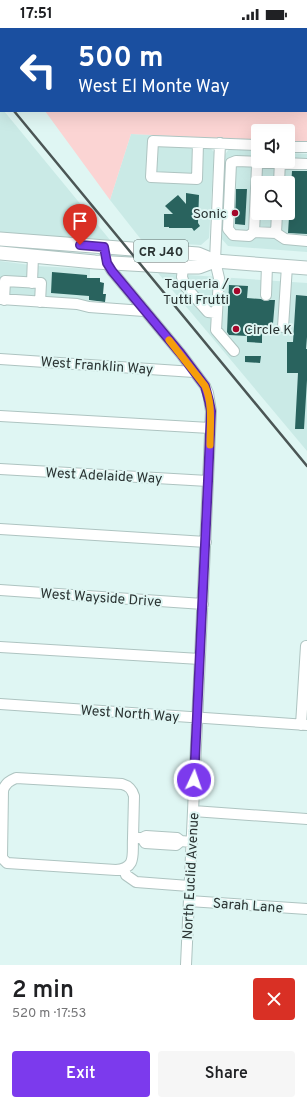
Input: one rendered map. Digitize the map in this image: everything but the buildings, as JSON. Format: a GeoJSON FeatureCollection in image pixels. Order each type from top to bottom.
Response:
{"type":"FeatureCollection","features":[{"type":"Feature","properties":{"kind":"main road","name":"CR J40"},"geometry":{"type":"LineString","coordinates":[[0,239],[198,254],[215,261],[307,268]]}},
{"type":"Feature","properties":{"kind":"main road","name":"CR J40"},"geometry":{"type":"LineString","coordinates":[[0,253],[107,263],[198,268],[215,261]]}},
{"type":"Feature","properties":{"kind":"street"},"geometry":{"type":"LineString","coordinates":[[198,142],[196,179],[151,177],[153,140],[198,142],[220,143],[251,145]]}},
{"type":"Feature","properties":{"kind":"street"},"geometry":{"type":"LineString","coordinates":[[220,143],[215,261],[219,278],[216,330],[234,350]]}},
{"type":"Feature","properties":{"kind":"street"},"geometry":{"type":"LineString","coordinates":[[295,146],[307,147]]}},
{"type":"Feature","properties":{"kind":"street"},"geometry":{"type":"LineString","coordinates":[[251,162],[234,161],[230,165],[228,231],[233,235],[246,236],[251,235],[254,232],[276,233],[285,239],[307,241]]}},
{"type":"Feature","properties":{"kind":"street"},"geometry":{"type":"LineString","coordinates":[[295,163],[307,164]]}},
{"type":"Feature","properties":{"kind":"street"},"geometry":{"type":"LineString","coordinates":[[254,232],[257,168]]}},
{"type":"Feature","properties":{"kind":"street"},"geometry":{"type":"LineString","coordinates":[[276,233],[277,220]]}},
{"type":"Feature","properties":{"kind":"street","name":"North Euclid Avenue"},"geometry":{"type":"LineString","coordinates":[[104,247],[107,263],[112,271],[181,354],[205,386],[208,393],[211,411],[186,965]]}},
{"type":"Feature","properties":{"kind":"street"},"geometry":{"type":"LineString","coordinates":[[32,283],[33,256]]}},
{"type":"Feature","properties":{"kind":"street"},"geometry":{"type":"LineString","coordinates":[[266,295],[267,265]]}},
{"type":"Feature","properties":{"kind":"street"},"geometry":{"type":"LineString","coordinates":[[283,327],[287,266]]}},
{"type":"Feature","properties":{"kind":"street"},"geometry":{"type":"LineString","coordinates":[[183,267],[182,277],[185,286],[208,312],[217,313]]}},
{"type":"Feature","properties":{"kind":"street"},"geometry":{"type":"LineString","coordinates":[[40,302],[41,283],[5,281],[2,299],[144,311]]}},
{"type":"Feature","properties":{"kind":"street","name":"West Franklin Way"},"geometry":{"type":"LineString","coordinates":[[0,359],[194,372]]}},
{"type":"Feature","properties":{"kind":"street"},"geometry":{"type":"LineString","coordinates":[[0,416],[210,428]]}},
{"type":"Feature","properties":{"kind":"street","name":"West Adelaide Way"},"geometry":{"type":"LineString","coordinates":[[0,469],[208,481]]}},
{"type":"Feature","properties":{"kind":"street"},"geometry":{"type":"LineString","coordinates":[[0,529],[206,542]]}},
{"type":"Feature","properties":{"kind":"street","name":"West Wayside Drive"},"geometry":{"type":"LineString","coordinates":[[0,590],[202,604]]}},
{"type":"Feature","properties":{"kind":"street"},"geometry":{"type":"LineString","coordinates":[[0,646],[200,659]]}},
{"type":"Feature","properties":{"kind":"street"},"geometry":{"type":"LineString","coordinates":[[304,725],[306,646]]}},
{"type":"Feature","properties":{"kind":"street","name":"West North Way"},"geometry":{"type":"LineString","coordinates":[[0,704],[304,725]]}},
{"type":"Feature","properties":{"kind":"street"},"geometry":{"type":"LineString","coordinates":[[16,778],[122,784],[129,786],[134,796],[137,838],[132,862],[130,866],[124,869],[116,870],[7,863],[2,858],[1,848],[4,790],[6,784],[16,778]]}},
{"type":"Feature","properties":{"kind":"street"},"geometry":{"type":"LineString","coordinates":[[193,811],[307,819]]}},
{"type":"Feature","properties":{"kind":"street"},"geometry":{"type":"LineString","coordinates":[[137,838],[146,836],[177,838],[181,841],[192,842]]}},
{"type":"Feature","properties":{"kind":"street"},"geometry":{"type":"LineString","coordinates":[[124,869],[126,875],[136,882],[189,886]]}},
{"type":"Feature","properties":{"kind":"street","name":"Sarah Lane"},"geometry":{"type":"LineString","coordinates":[[189,902],[307,909]]}},
{"type":"Feature","properties":{"kind":"shaded area"},"geometry":{"type":"Polygon","coordinates":[[[0,112],[5,112],[110,240],[0,233],[0,112]]]}},
{"type":"Feature","properties":{"kind":"shaded area"},"geometry":{"type":"Polygon","coordinates":[[[46,112],[307,112],[307,142],[295,141],[295,124],[251,124],[251,140],[131,134],[110,200],[46,112]]]}},
{"type":"Feature","properties":{"kind":"shaded area"},"geometry":{"type":"Polygon","coordinates":[[[131,134],[211,137],[210,148],[214,152],[209,238],[201,245],[143,242],[110,200],[131,134]]]}},
{"type":"Feature","properties":{"kind":"shaded area"},"geometry":{"type":"Polygon","coordinates":[[[229,149],[251,151],[251,168],[295,168],[295,153],[307,154],[307,252],[228,246],[221,238],[224,156],[229,149]]]}},
{"type":"Feature","properties":{"kind":"shaded area"},"geometry":{"type":"Polygon","coordinates":[[[0,261],[38,266],[90,269],[89,310],[0,304],[0,261]]]}},
{"type":"Feature","properties":{"kind":"shaded area"},"geometry":{"type":"Polygon","coordinates":[[[158,273],[307,283],[307,451],[158,273]]]}},
{"type":"Feature","properties":{"kind":"railway"},"geometry":{"type":"LineString","coordinates":[[15,112],[307,466]]}},
{"type":"Feature","properties":{"kind":"slow traffic"},"geometry":{"type":"LineString","coordinates":[[169,340],[205,386],[208,393],[211,411],[210,445]]}},
{"type":"Feature","properties":{"kind":"place","name":"Sonic"},"geometry":{"type":"Point","coordinates":[235,213]}},
{"type":"Feature","properties":{"kind":"place","name":"Taqueria / Tutti Frutti"},"geometry":{"type":"Point","coordinates":[237,291]}},
{"type":"Feature","properties":{"kind":"place","name":"Circle K"},"geometry":{"type":"Point","coordinates":[236,329]}},
{"type":"Feature","properties":{"kind":"route"},"geometry":{"type":"LineString","coordinates":[[80,245],[104,247],[107,263],[112,271],[181,354],[205,386],[208,393],[211,411],[194,780]]}}]}
